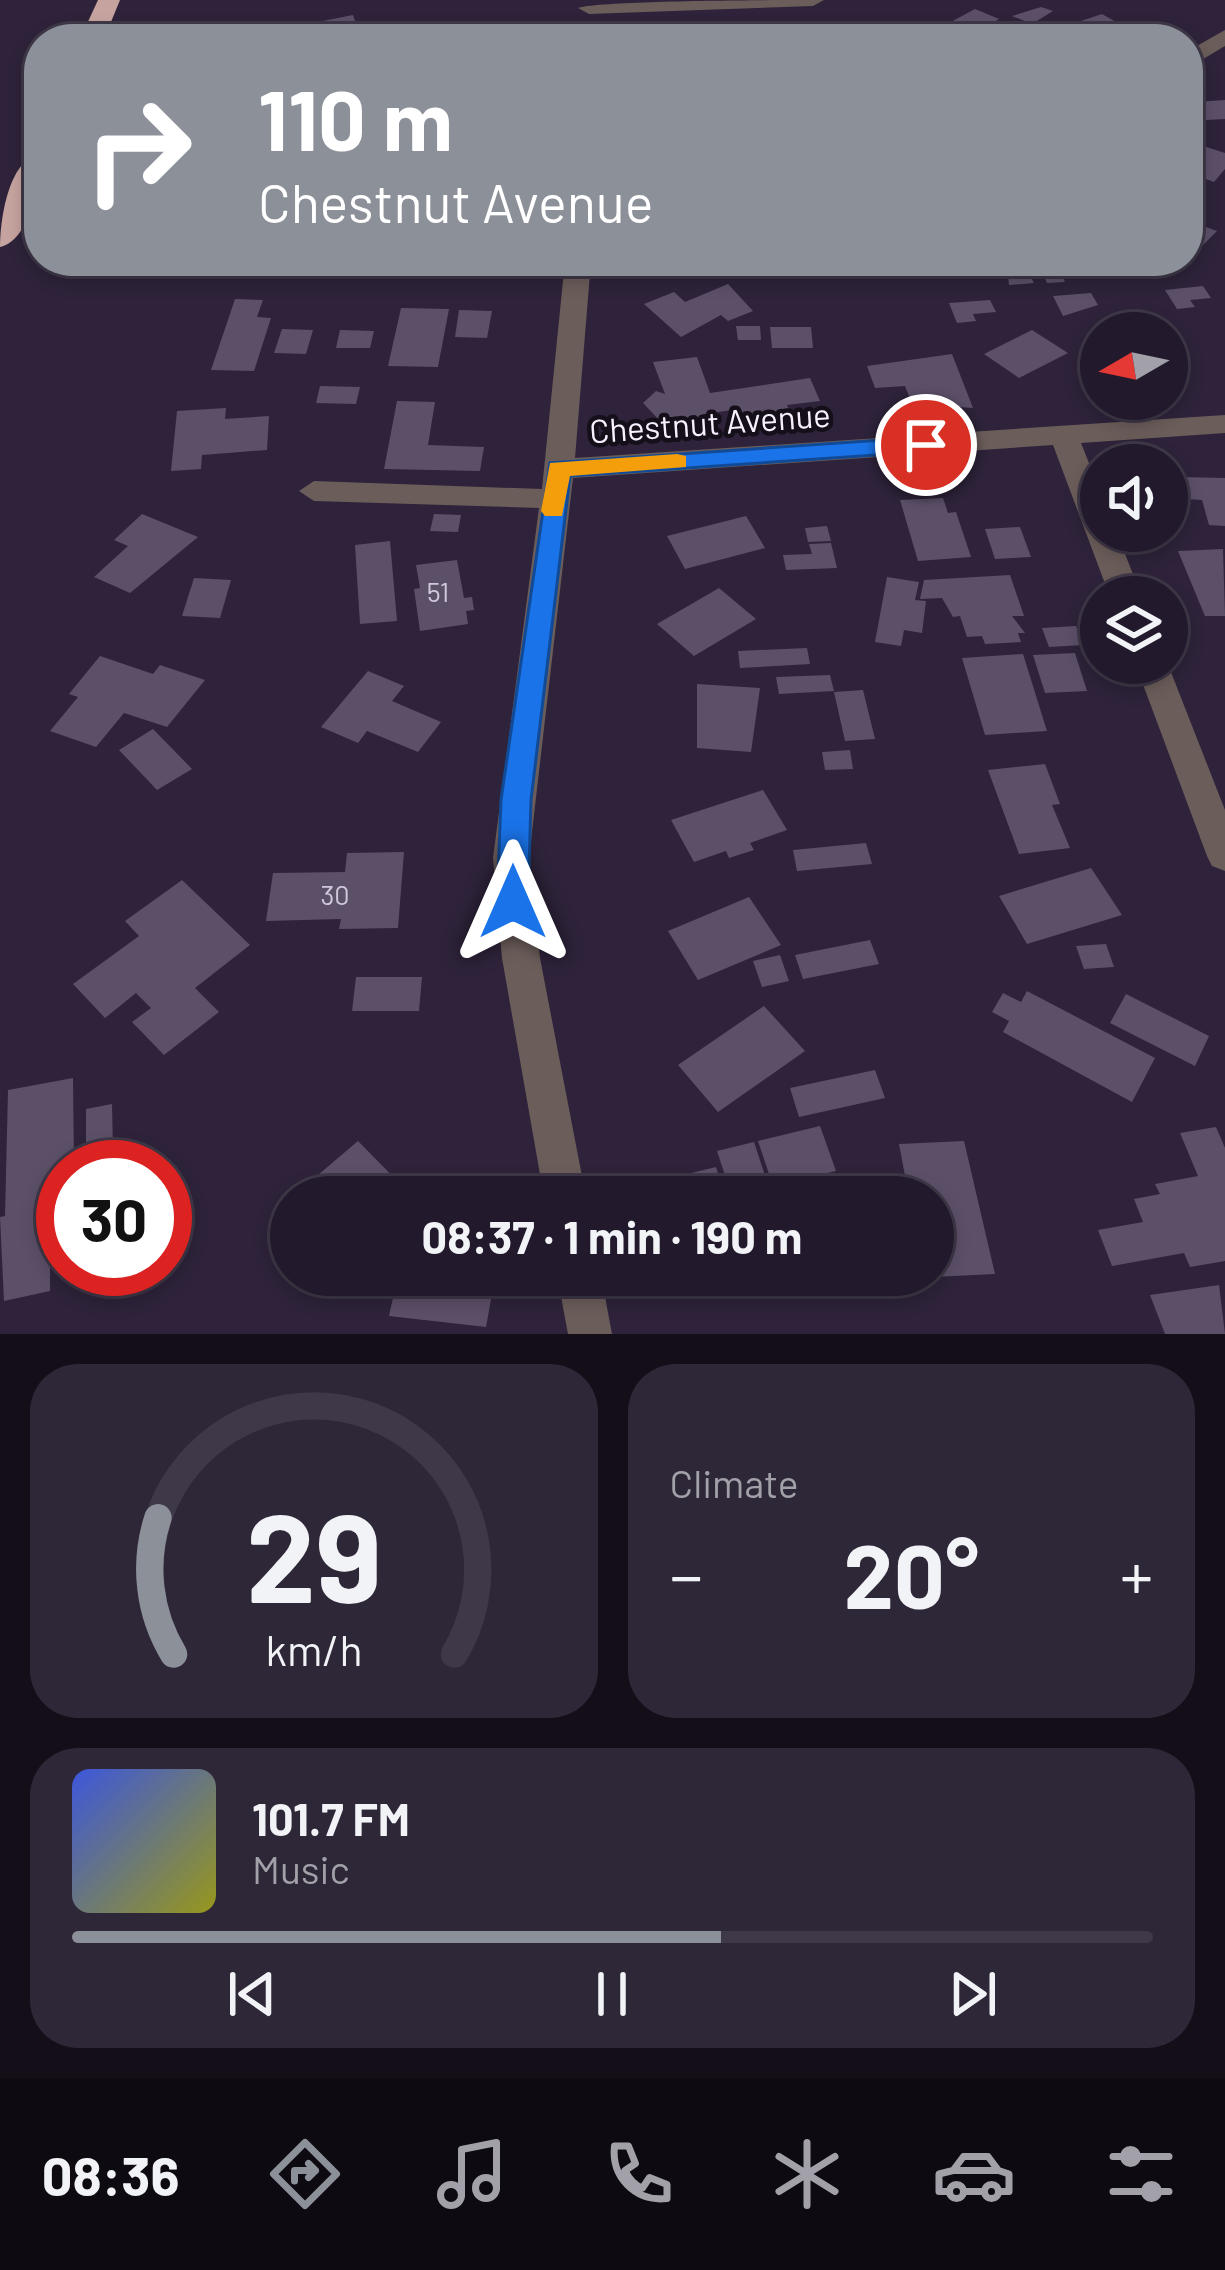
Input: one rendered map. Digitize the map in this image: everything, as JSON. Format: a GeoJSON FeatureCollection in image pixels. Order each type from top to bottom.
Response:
{"type":"FeatureCollection","features":[{"type":"Feature","properties":{"kind":"highway"},"geometry":{"type":"LineString","coordinates":[[0,239],[24,190]]}},
{"type":"Feature","properties":{"kind":"street"},"geometry":{"type":"LineString","coordinates":[[588,4],[813,0]]}},
{"type":"Feature","properties":{"kind":"street"},"geometry":{"type":"LineString","coordinates":[[561,1176],[518,940],[511,858],[557,484],[577,276]]}},
{"type":"Feature","properties":{"kind":"street","name":"Chestnut Avenue"},"geometry":{"type":"LineString","coordinates":[[314,491],[557,484],[1225,424]]}},
{"type":"Feature","properties":{"kind":"street"},"geometry":{"type":"LineString","coordinates":[[1064,436],[1118,576]]}},
{"type":"Feature","properties":{"kind":"street"},"geometry":{"type":"LineString","coordinates":[[1159,684],[1225,856]]}},
{"type":"Feature","properties":{"kind":"street"},"geometry":{"type":"LineString","coordinates":[[583,1296],[590,1334]]}},
{"type":"Feature","properties":{"kind":"building"},"geometry":{"type":"Polygon","coordinates":[[[1041,7],[1053,11],[1032,24],[1012,16],[1041,7]]]}},
{"type":"Feature","properties":{"kind":"building"},"geometry":{"type":"Polygon","coordinates":[[[975,9],[999,19],[991,24],[947,24],[975,9]]]}},
{"type":"Feature","properties":{"kind":"building"},"geometry":{"type":"Polygon","coordinates":[[[1102,14],[1120,24],[1081,24],[1078,22],[1102,14]]]}},
{"type":"Feature","properties":{"kind":"building"},"geometry":{"type":"Polygon","coordinates":[[[353,15],[356,24],[307,24],[353,15]]]}},
{"type":"Feature","properties":{"kind":"building"},"geometry":{"type":"Polygon","coordinates":[[[1225,100],[1225,119],[1206,120],[1203,101],[1225,100]]]}},
{"type":"Feature","properties":{"kind":"building"},"geometry":{"type":"Polygon","coordinates":[[[1203,146],[1225,153],[1225,169],[1214,182],[1203,178],[1203,146]]]}},
{"type":"Feature","properties":{"kind":"building"},"geometry":{"type":"Polygon","coordinates":[[[1203,226],[1217,231],[1203,245],[1203,226]]]}},
{"type":"Feature","properties":{"kind":"building"},"geometry":{"type":"Polygon","coordinates":[[[1008,276],[1030,276],[1034,283],[1009,285],[1008,276]]]}},
{"type":"Feature","properties":{"kind":"building"},"geometry":{"type":"Polygon","coordinates":[[[1044,276],[1062,276],[1065,282],[1047,283],[1044,276]]]}},
{"type":"Feature","properties":{"kind":"building"},"geometry":{"type":"Polygon","coordinates":[[[728,284],[753,311],[728,321],[721,315],[681,337],[644,304],[674,292],[685,302],[728,284]]]}},
{"type":"Feature","properties":{"kind":"building"},"geometry":{"type":"Polygon","coordinates":[[[1203,286],[1211,298],[1190,300],[1195,307],[1177,309],[1165,290],[1203,286]]]}},
{"type":"Feature","properties":{"kind":"building"},"geometry":{"type":"Polygon","coordinates":[[[1091,293],[1098,305],[1063,316],[1053,296],[1091,293]]]}},
{"type":"Feature","properties":{"kind":"building"},"geometry":{"type":"Polygon","coordinates":[[[235,299],[263,300],[257,317],[271,318],[254,371],[211,370],[235,299]]]}},
{"type":"Feature","properties":{"kind":"building"},"geometry":{"type":"Polygon","coordinates":[[[990,300],[996,312],[973,314],[976,321],[957,323],[949,303],[990,300]]]}},
{"type":"Feature","properties":{"kind":"building"},"geometry":{"type":"Polygon","coordinates":[[[401,308],[449,309],[438,367],[388,366],[401,308]]]}},
{"type":"Feature","properties":{"kind":"building"},"geometry":{"type":"Polygon","coordinates":[[[459,310],[492,311],[487,338],[455,337],[459,310]]]}},
{"type":"Feature","properties":{"kind":"building"},"geometry":{"type":"Polygon","coordinates":[[[736,326],[760,326],[761,340],[738,340],[736,326]]]}},
{"type":"Feature","properties":{"kind":"building"},"geometry":{"type":"Polygon","coordinates":[[[770,327],[811,327],[813,348],[772,348],[770,327]]]}},
{"type":"Feature","properties":{"kind":"building"},"geometry":{"type":"Polygon","coordinates":[[[282,329],[313,330],[306,354],[274,353],[282,329]]]}},
{"type":"Feature","properties":{"kind":"building"},"geometry":{"type":"Polygon","coordinates":[[[340,330],[374,331],[370,348],[336,348],[340,330]]]}},
{"type":"Feature","properties":{"kind":"building"},"geometry":{"type":"Polygon","coordinates":[[[1032,330],[1068,353],[1019,378],[984,354],[1032,330]]]}},
{"type":"Feature","properties":{"kind":"building"},"geometry":{"type":"Polygon","coordinates":[[[952,354],[973,408],[912,404],[905,386],[875,388],[867,366],[952,354]]]}},
{"type":"Feature","properties":{"kind":"building"},"geometry":{"type":"Polygon","coordinates":[[[697,357],[710,393],[810,378],[820,401],[787,405],[796,428],[742,433],[732,410],[704,414],[691,424],[663,424],[643,403],[656,391],[665,394],[653,362],[697,357]]]}},
{"type":"Feature","properties":{"kind":"building"},"geometry":{"type":"Polygon","coordinates":[[[320,386],[360,387],[356,404],[316,403],[320,386]]]}},
{"type":"Feature","properties":{"kind":"building"},"geometry":{"type":"Polygon","coordinates":[[[397,401],[435,402],[428,445],[484,447],[480,471],[384,469],[397,401]]]}},
{"type":"Feature","properties":{"kind":"building"},"geometry":{"type":"Polygon","coordinates":[[[226,408],[225,419],[269,416],[267,450],[202,455],[201,469],[171,471],[177,411],[226,408]]]}},
{"type":"Feature","properties":{"kind":"building"},"geometry":{"type":"Polygon","coordinates":[[[1188,477],[1225,478],[1225,526],[1209,525],[1202,500],[1188,499],[1188,477]]]}},
{"type":"Feature","properties":{"kind":"building"},"geometry":{"type":"Polygon","coordinates":[[[943,498],[948,513],[956,512],[971,557],[918,561],[900,500],[943,498]]]}},
{"type":"Feature","properties":{"kind":"building"},"geometry":{"type":"Polygon","coordinates":[[[142,514],[198,537],[130,593],[94,577],[128,546],[114,540],[142,514]]]}},
{"type":"Feature","properties":{"kind":"building"},"geometry":{"type":"Polygon","coordinates":[[[434,514],[461,515],[458,532],[430,531],[434,514]]]}},
{"type":"Feature","properties":{"kind":"building"},"geometry":{"type":"Polygon","coordinates":[[[746,516],[765,548],[685,569],[667,536],[746,516]]]}},
{"type":"Feature","properties":{"kind":"building"},"geometry":{"type":"Polygon","coordinates":[[[827,526],[831,541],[808,542],[805,528],[827,526]]]}},
{"type":"Feature","properties":{"kind":"building"},"geometry":{"type":"Polygon","coordinates":[[[1020,527],[1031,557],[995,559],[985,529],[1020,527]]]}},
{"type":"Feature","properties":{"kind":"building"},"geometry":{"type":"Polygon","coordinates":[[[390,541],[397,621],[360,624],[355,545],[390,541]]]}},
{"type":"Feature","properties":{"kind":"building"},"geometry":{"type":"Polygon","coordinates":[[[831,543],[837,568],[786,570],[783,555],[812,554],[809,544],[831,543]]]}},
{"type":"Feature","properties":{"kind":"building"},"geometry":{"type":"Polygon","coordinates":[[[1223,549],[1225,616],[1205,616],[1178,552],[1223,549]]]}},
{"type":"Feature","properties":{"kind":"building"},"geometry":{"type":"Polygon","coordinates":[[[457,560],[464,598],[472,597],[474,610],[466,611],[468,624],[420,631],[416,565],[457,560]]]}},
{"type":"Feature","properties":{"kind":"building"},"geometry":{"type":"Polygon","coordinates":[[[1010,575],[1024,616],[1012,616],[1025,633],[1018,633],[1021,642],[985,644],[982,636],[967,637],[960,616],[953,617],[942,598],[920,599],[924,580],[1010,575]]]}},
{"type":"Feature","properties":{"kind":"building"},"geometry":{"type":"Polygon","coordinates":[[[887,577],[919,582],[915,600],[926,601],[922,633],[904,630],[901,646],[875,642],[887,577]]]}},
{"type":"Feature","properties":{"kind":"building"},"geometry":{"type":"Polygon","coordinates":[[[194,578],[231,580],[220,618],[182,616],[194,578]]]}},
{"type":"Feature","properties":{"kind":"building"},"geometry":{"type":"Polygon","coordinates":[[[719,588],[756,619],[694,656],[657,624],[719,588]]]}},
{"type":"Feature","properties":{"kind":"building"},"geometry":{"type":"Polygon","coordinates":[[[1076,626],[1080,645],[1049,647],[1042,628],[1076,626]]]}},
{"type":"Feature","properties":{"kind":"building"},"geometry":{"type":"Polygon","coordinates":[[[807,648],[810,664],[740,668],[738,651],[807,648]]]}},
{"type":"Feature","properties":{"kind":"building"},"geometry":{"type":"Polygon","coordinates":[[[1075,653],[1080,684],[1087,691],[1045,693],[1033,655],[1075,653]]]}},
{"type":"Feature","properties":{"kind":"building"},"geometry":{"type":"Polygon","coordinates":[[[1023,654],[1047,731],[985,735],[962,658],[1023,654]]]}},
{"type":"Feature","properties":{"kind":"building"},"geometry":{"type":"Polygon","coordinates":[[[100,656],[153,674],[160,665],[205,680],[167,727],[124,713],[96,747],[50,731],[78,697],[69,694],[100,656]]]}},
{"type":"Feature","properties":{"kind":"building"},"geometry":{"type":"Polygon","coordinates":[[[368,671],[404,686],[392,701],[441,722],[418,752],[367,731],[358,743],[321,727],[368,671]]]}},
{"type":"Feature","properties":{"kind":"building"},"geometry":{"type":"Polygon","coordinates":[[[830,675],[834,691],[779,694],[776,677],[830,675]]]}},
{"type":"Feature","properties":{"kind":"building"},"geometry":{"type":"Polygon","coordinates":[[[697,684],[760,688],[751,752],[697,748],[697,684]]]}},
{"type":"Feature","properties":{"kind":"building"},"geometry":{"type":"Polygon","coordinates":[[[863,690],[875,739],[845,741],[834,692],[863,690]]]}},
{"type":"Feature","properties":{"kind":"building"},"geometry":{"type":"Polygon","coordinates":[[[153,729],[192,769],[157,790],[119,750],[153,729]]]}},
{"type":"Feature","properties":{"kind":"building"},"geometry":{"type":"Polygon","coordinates":[[[850,750],[853,769],[825,770],[822,752],[850,750]]]}},
{"type":"Feature","properties":{"kind":"building"},"geometry":{"type":"Polygon","coordinates":[[[1045,764],[1060,804],[1052,805],[1070,848],[1019,854],[988,770],[1045,764]]]}},
{"type":"Feature","properties":{"kind":"building"},"geometry":{"type":"Polygon","coordinates":[[[763,790],[787,830],[750,843],[754,850],[729,858],[726,851],[694,862],[671,820],[763,790]]]}},
{"type":"Feature","properties":{"kind":"building"},"geometry":{"type":"Polygon","coordinates":[[[866,843],[872,864],[797,871],[793,850],[866,843]]]}},
{"type":"Feature","properties":{"kind":"building"},"geometry":{"type":"Polygon","coordinates":[[[404,852],[398,928],[339,929],[341,919],[266,921],[273,873],[345,872],[347,853],[404,852]]]}},
{"type":"Feature","properties":{"kind":"building"},"geometry":{"type":"Polygon","coordinates":[[[1091,868],[1122,915],[1027,944],[999,896],[1091,868]]]}},
{"type":"Feature","properties":{"kind":"building"},"geometry":{"type":"Polygon","coordinates":[[[182,880],[250,945],[195,988],[219,1012],[164,1055],[132,1022],[151,1008],[136,993],[105,1018],[73,984],[139,936],[125,921],[182,880]]]}},
{"type":"Feature","properties":{"kind":"building"},"geometry":{"type":"Polygon","coordinates":[[[749,897],[781,945],[698,980],[668,931],[749,897]]]}},
{"type":"Feature","properties":{"kind":"building"},"geometry":{"type":"Polygon","coordinates":[[[870,940],[879,964],[803,979],[795,955],[870,940]]]}},
{"type":"Feature","properties":{"kind":"building"},"geometry":{"type":"Polygon","coordinates":[[[1106,944],[1114,967],[1084,969],[1076,946],[1106,944]]]}},
{"type":"Feature","properties":{"kind":"building"},"geometry":{"type":"Polygon","coordinates":[[[780,955],[789,981],[762,987],[753,961],[780,955]]]}},
{"type":"Feature","properties":{"kind":"building"},"geometry":{"type":"Polygon","coordinates":[[[356,977],[422,977],[419,1011],[352,1011],[356,977]]]}},
{"type":"Feature","properties":{"kind":"building"},"geometry":{"type":"Polygon","coordinates":[[[1027,991],[1155,1058],[1132,1102],[1003,1032],[1009,1021],[992,1012],[1003,993],[1021,1002],[1027,991]]]}},
{"type":"Feature","properties":{"kind":"building"},"geometry":{"type":"Polygon","coordinates":[[[1126,994],[1209,1036],[1195,1066],[1110,1023],[1126,994]]]}},
{"type":"Feature","properties":{"kind":"building"},"geometry":{"type":"Polygon","coordinates":[[[764,1006],[805,1051],[718,1112],[678,1065],[764,1006]]]}},
{"type":"Feature","properties":{"kind":"building"},"geometry":{"type":"Polygon","coordinates":[[[875,1070],[885,1098],[799,1117],[790,1088],[875,1070]]]}},
{"type":"Feature","properties":{"kind":"building"},"geometry":{"type":"Polygon","coordinates":[[[73,1078],[74,1140],[36,1140],[36,1294],[4,1301],[0,1217],[5,1216],[8,1090],[73,1078]]]}},
{"type":"Feature","properties":{"kind":"building"},"geometry":{"type":"Polygon","coordinates":[[[112,1104],[113,1140],[86,1140],[86,1109],[112,1104]]]}},
{"type":"Feature","properties":{"kind":"building"},"geometry":{"type":"Polygon","coordinates":[[[820,1126],[836,1171],[770,1176],[758,1141],[820,1126]]]}},
{"type":"Feature","properties":{"kind":"building"},"geometry":{"type":"Polygon","coordinates":[[[1216,1127],[1225,1148],[1225,1261],[1190,1267],[1184,1253],[1112,1266],[1098,1230],[1143,1222],[1134,1199],[1160,1194],[1155,1184],[1198,1176],[1180,1133],[1216,1127]]]}},
{"type":"Feature","properties":{"kind":"building"},"geometry":{"type":"Polygon","coordinates":[[[358,1141],[392,1176],[317,1176],[358,1141]]]}},
{"type":"Feature","properties":{"kind":"building"},"geometry":{"type":"Polygon","coordinates":[[[964,1141],[995,1274],[954,1276],[954,1176],[905,1176],[899,1144],[964,1141]]]}},
{"type":"Feature","properties":{"kind":"building"},"geometry":{"type":"Polygon","coordinates":[[[754,1142],[765,1176],[725,1176],[717,1151],[754,1142]]]}},
{"type":"Feature","properties":{"kind":"building"},"geometry":{"type":"Polygon","coordinates":[[[716,1167],[719,1176],[679,1176],[716,1167]]]}},
{"type":"Feature","properties":{"kind":"building"},"geometry":{"type":"Polygon","coordinates":[[[1219,1285],[1225,1334],[1165,1334],[1150,1295],[1219,1285]]]}},
{"type":"Feature","properties":{"kind":"building"},"geometry":{"type":"Polygon","coordinates":[[[393,1296],[492,1296],[486,1327],[389,1316],[393,1296]]]}},
{"type":"Feature","properties":{"kind":"slow traffic"},"geometry":{"type":"LineString","coordinates":[[554,511],[559,469],[677,461]]}},
{"type":"Feature","properties":{"kind":"route"},"geometry":{"type":"LineString","coordinates":[[513,902],[516,800],[559,469],[926,445]]}}]}
